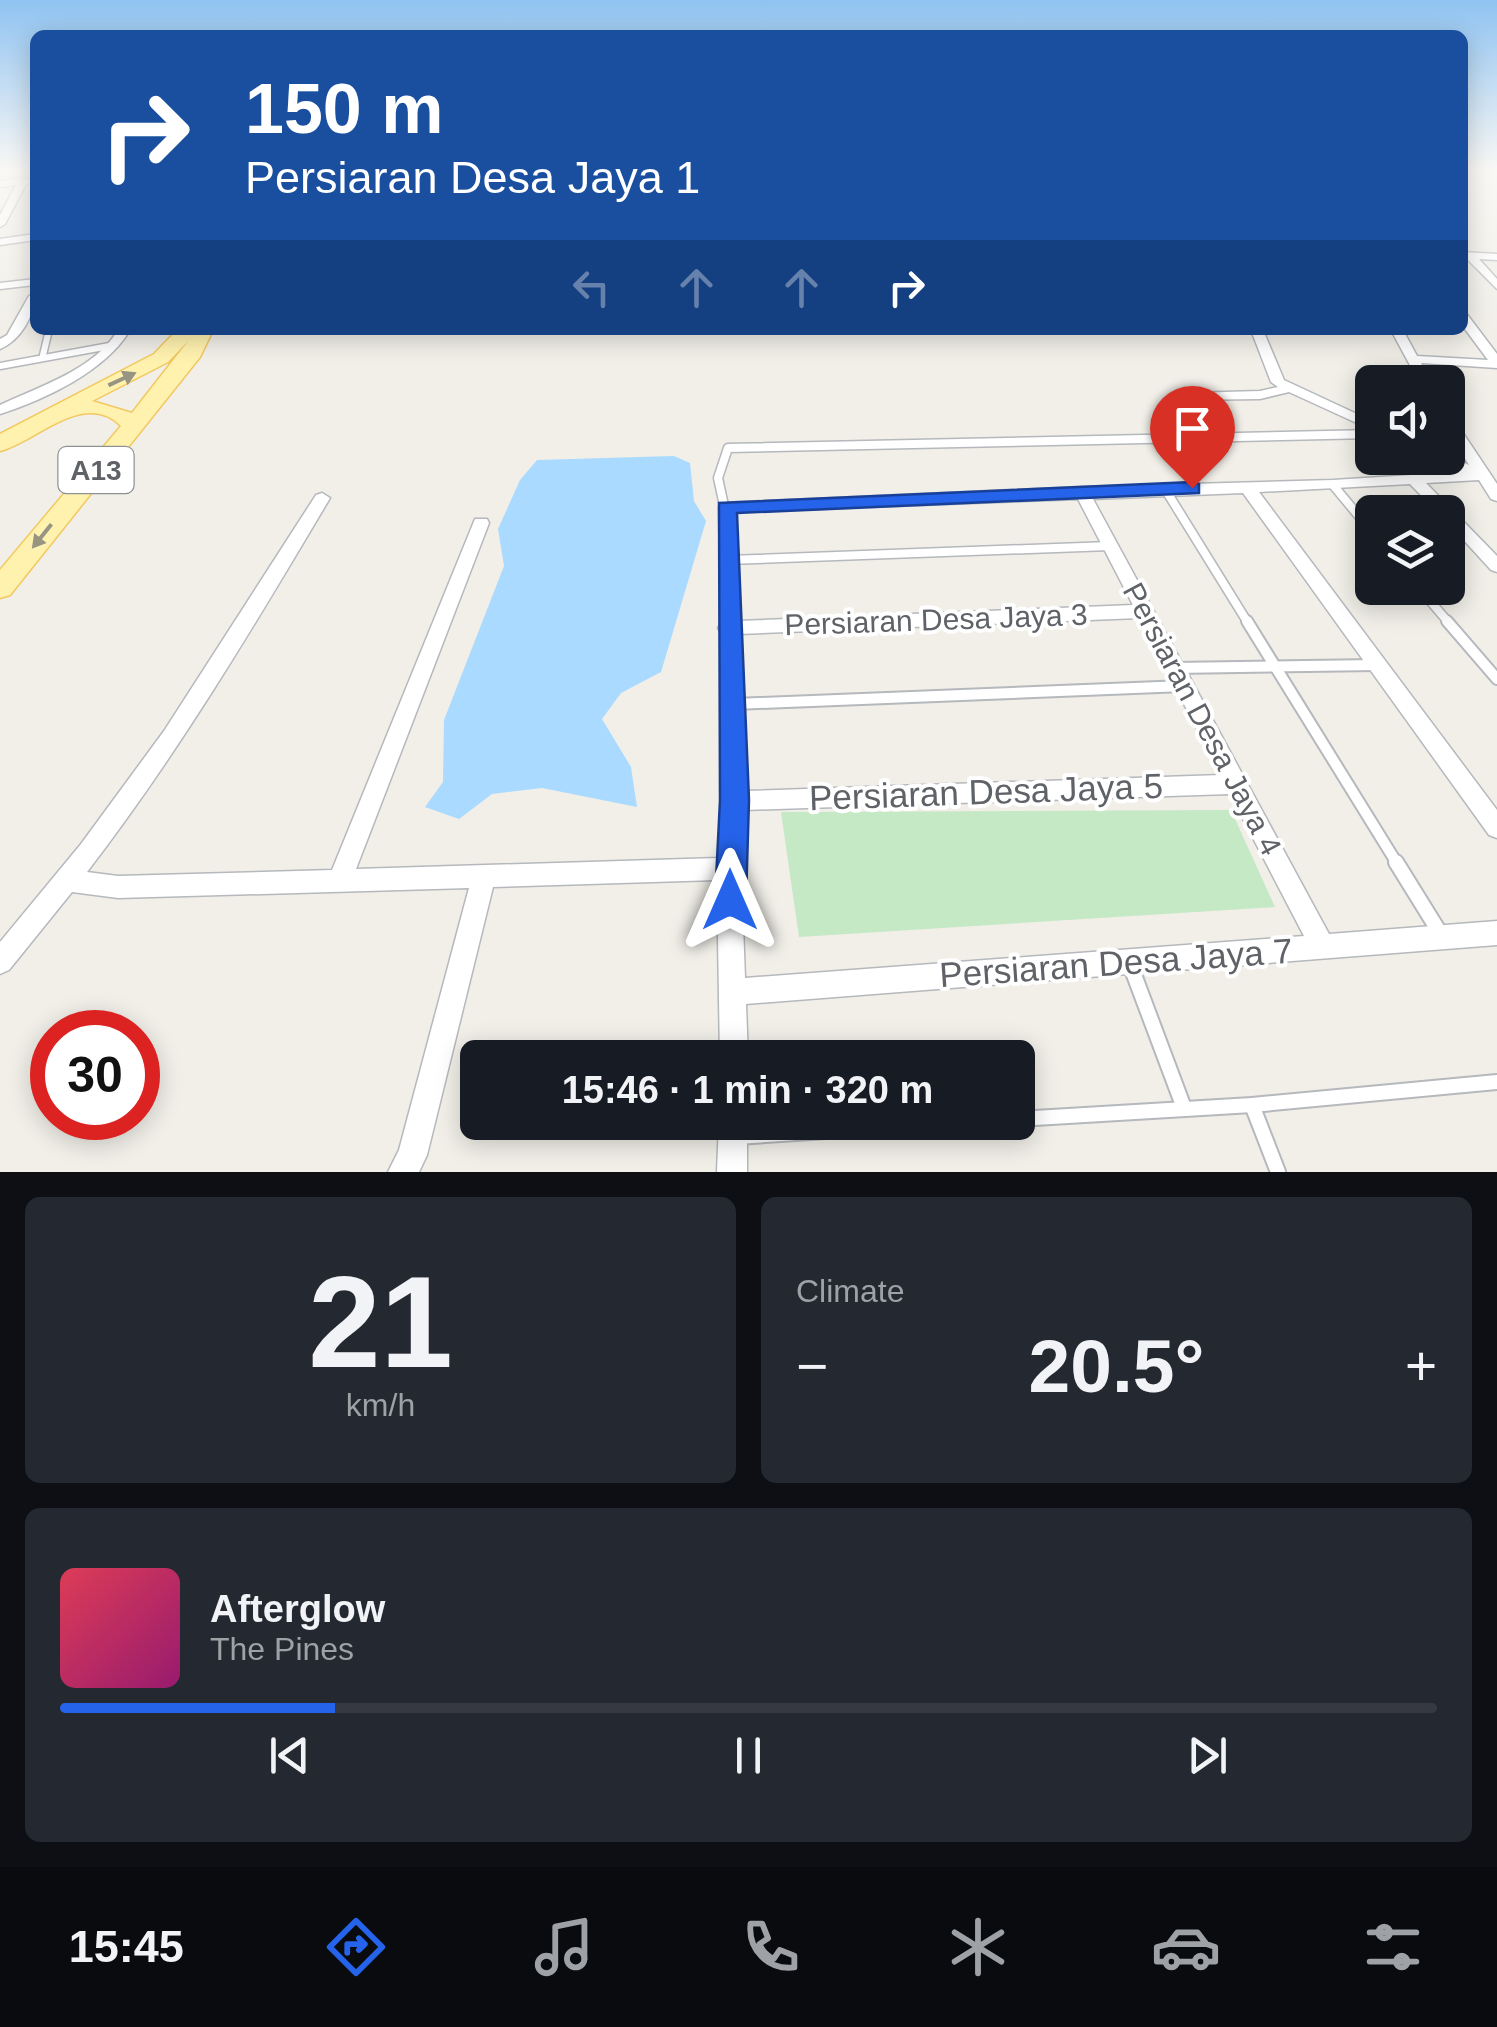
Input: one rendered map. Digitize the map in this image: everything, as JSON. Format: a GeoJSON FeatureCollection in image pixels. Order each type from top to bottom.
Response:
{"type":"FeatureCollection","features":[{"type":"Feature","properties":{"kind":"main road","name":"A13"},"geometry":{"type":"LineString","coordinates":[[4,441],[160,358],[183,335]]}},
{"type":"Feature","properties":{"kind":"main road","name":"A13"},"geometry":{"type":"LineString","coordinates":[[0,588],[193,353],[201,335]]}},
{"type":"Feature","properties":{"kind":"main road"},"geometry":{"type":"LineString","coordinates":[[47,416],[107,408],[120,413],[132,426]]}},
{"type":"Feature","properties":{"kind":"street"},"geometry":{"type":"LineString","coordinates":[[0,242],[30,238]]}},
{"type":"Feature","properties":{"kind":"street"},"geometry":{"type":"LineString","coordinates":[[1468,255],[1497,257]]}},
{"type":"Feature","properties":{"kind":"street"},"geometry":{"type":"LineString","coordinates":[[1468,257],[1495,281]]}},
{"type":"Feature","properties":{"kind":"street"},"geometry":{"type":"LineString","coordinates":[[0,286],[30,283]]}},
{"type":"Feature","properties":{"kind":"street"},"geometry":{"type":"LineString","coordinates":[[0,346],[12,338],[30,305]]}},
{"type":"Feature","properties":{"kind":"street"},"geometry":{"type":"LineString","coordinates":[[1468,324],[1497,363]]}},
{"type":"Feature","properties":{"kind":"street"},"geometry":{"type":"LineString","coordinates":[[0,410],[98,361],[118,344],[122,335]]}},
{"type":"Feature","properties":{"kind":"street"},"geometry":{"type":"LineString","coordinates":[[1259,335],[1274,377],[1286,389],[1355,422]]}},
{"type":"Feature","properties":{"kind":"street"},"geometry":{"type":"LineString","coordinates":[[1399,335],[1415,365]]}},
{"type":"Feature","properties":{"kind":"street"},"geometry":{"type":"LineString","coordinates":[[1411,359],[1497,363]]}},
{"type":"Feature","properties":{"kind":"street"},"geometry":{"type":"LineString","coordinates":[[1190,397],[1260,395],[1286,389]]}},
{"type":"Feature","properties":{"kind":"street"},"geometry":{"type":"LineString","coordinates":[[1465,451],[1497,496]]}},
{"type":"Feature","properties":{"kind":"street"},"geometry":{"type":"LineString","coordinates":[[1465,469],[1497,483]]}},
{"type":"Feature","properties":{"kind":"street"},"geometry":{"type":"LineString","coordinates":[[734,1040],[729,870],[735,800],[725,510],[733,504],[1332,486],[1479,475]]}},
{"type":"Feature","properties":{"kind":"street"},"geometry":{"type":"LineString","coordinates":[[1415,480],[1429,495]]}},
{"type":"Feature","properties":{"kind":"street"},"geometry":{"type":"LineString","coordinates":[[1247,487],[1497,828]]}},
{"type":"Feature","properties":{"kind":"street","name":"Persiaran Desa Jaya 4"},"geometry":{"type":"LineString","coordinates":[[1082,492],[1323,947]]}},
{"type":"Feature","properties":{"kind":"street"},"geometry":{"type":"LineString","coordinates":[[0,961],[69,882],[150,772],[322,498]]}},
{"type":"Feature","properties":{"kind":"street"},"geometry":{"type":"LineString","coordinates":[[340,879],[481,523]]}},
{"type":"Feature","properties":{"kind":"street"},"geometry":{"type":"LineString","coordinates":[[1465,533],[1497,566]]}},
{"type":"Feature","properties":{"kind":"street","name":"Persiaran Desa Jaya 3"},"geometry":{"type":"LineString","coordinates":[[727,628],[1145,611]]}},
{"type":"Feature","properties":{"kind":"street","name":"Persiaran Desa Jaya 5"},"geometry":{"type":"LineString","coordinates":[[735,800],[1237,784]]}},
{"type":"Feature","properties":{"kind":"street"},"geometry":{"type":"LineString","coordinates":[[69,882],[118,887],[729,870]]}},
{"type":"Feature","properties":{"kind":"street"},"geometry":{"type":"LineString","coordinates":[[403,1172],[412,1155],[484,876]]}},
{"type":"Feature","properties":{"kind":"street","name":"Persiaran Desa Jaya 7"},"geometry":{"type":"LineString","coordinates":[[735,992],[1497,933]]}},
{"type":"Feature","properties":{"kind":"street"},"geometry":{"type":"LineString","coordinates":[[732,1172],[733,1140]]}},
{"type":"Feature","properties":{"kind":"lane"},"geometry":{"type":"LineString","coordinates":[[43,355],[49,335]]}},
{"type":"Feature","properties":{"kind":"lane"},"geometry":{"type":"LineString","coordinates":[[0,366],[118,344]]}},
{"type":"Feature","properties":{"kind":"lane"},"geometry":{"type":"LineString","coordinates":[[725,510],[720,496],[719,460],[728,448],[1355,430]]}},
{"type":"Feature","properties":{"kind":"lane"},"geometry":{"type":"LineString","coordinates":[[1332,486],[1355,512]]}},
{"type":"Feature","properties":{"kind":"lane"},"geometry":{"type":"LineString","coordinates":[[1165,489],[1442,937]]}},
{"type":"Feature","properties":{"kind":"lane"},"geometry":{"type":"LineString","coordinates":[[727,560],[1110,546]]}},
{"type":"Feature","properties":{"kind":"lane"},"geometry":{"type":"LineString","coordinates":[[1434,605],[1497,679]]}},
{"type":"Feature","properties":{"kind":"lane"},"geometry":{"type":"LineString","coordinates":[[732,704],[1179,677],[1276,666],[1376,665]]}},
{"type":"Feature","properties":{"kind":"lane"},"geometry":{"type":"LineString","coordinates":[[1130,962],[1184,1108]]}},
{"type":"Feature","properties":{"kind":"lane"},"geometry":{"type":"LineString","coordinates":[[1035,1118],[1252,1105],[1497,1082]]}},
{"type":"Feature","properties":{"kind":"lane"},"geometry":{"type":"LineString","coordinates":[[1252,1105],[1278,1172]]}},
{"type":"Feature","properties":{"kind":"green space"},"geometry":{"type":"Polygon","coordinates":[[[1231,810],[1275,907],[799,937],[781,812],[1231,810]]]}},
{"type":"Feature","properties":{"kind":"water"},"geometry":{"type":"Polygon","coordinates":[[[674,456],[690,463],[694,501],[706,521],[661,672],[621,693],[602,719],[631,767],[637,807],[542,788],[492,794],[459,819],[425,807],[443,782],[444,720],[504,566],[498,529],[520,480],[537,460],[674,456]]]}},
{"type":"Feature","properties":{"kind":"route"},"geometry":{"type":"LineString","coordinates":[[730,900],[735,800],[727,628],[727,507],[1192,488]]}}]}
